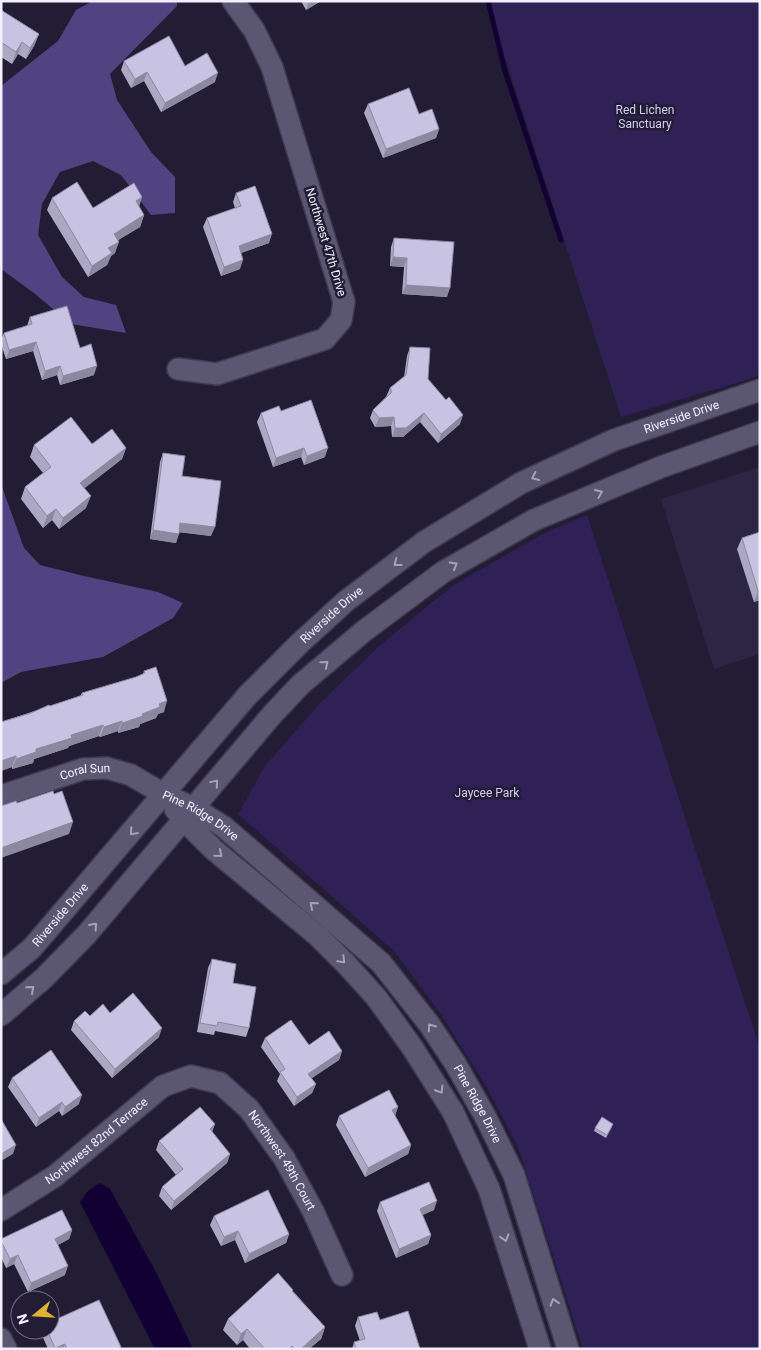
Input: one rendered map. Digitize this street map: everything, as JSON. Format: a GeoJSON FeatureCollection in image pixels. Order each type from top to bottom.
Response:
{"type":"FeatureCollection","features":[{"type":"Feature","properties":{"kind":"street","name":"Northwest 47th Drive"},"geometry":{"type":"LineString","coordinates":[[178,369],[217,374],[325,339],[342,320],[344,302],[272,67],[254,30],[232,1]]}},
{"type":"Feature","properties":{"kind":"street","name":"Riverside Drive"},"geometry":{"type":"LineString","coordinates":[[1,974],[32,948],[165,795],[247,696],[300,643],[346,601],[424,542],[521,483],[614,440],[760,390]]}},
{"type":"Feature","properties":{"kind":"street"},"geometry":{"type":"LineString","coordinates":[[1,1015],[44,978],[87,934],[271,716],[300,685],[364,631],[443,572],[534,520],[662,467],[760,432]]}},
{"type":"Feature","properties":{"kind":"street","name":"Coral Sun"},"geometry":{"type":"LineString","coordinates":[[1,796],[83,769],[107,768],[131,775],[165,795]]}},
{"type":"Feature","properties":{"kind":"street","name":"Pine Ridge Drive"},"geometry":{"type":"LineString","coordinates":[[165,795],[189,814],[213,849],[318,936],[346,964],[376,997],[412,1047],[453,1112],[490,1189],[540,1349]]}},
{"type":"Feature","properties":{"kind":"street","name":"Pine Ridge Drive"},"geometry":{"type":"LineString","coordinates":[[189,814],[224,827],[381,964],[429,1024],[468,1086],[514,1174],[568,1349]]}},
{"type":"Feature","properties":{"kind":"street","name":"Northwest 82nd Terrace"},"geometry":{"type":"LineString","coordinates":[[1,1210],[55,1176],[163,1086],[191,1076]]}},
{"type":"Feature","properties":{"kind":"street","name":"Northwest 49th Court"},"geometry":{"type":"LineString","coordinates":[[191,1076],[220,1083],[248,1109],[284,1158],[313,1211],[342,1275]]}},
{"type":"Feature","properties":{"kind":"street"},"geometry":{"type":"LineString","coordinates":[[1,1339],[6,1349]]}},
{"type":"Feature","properties":{"kind":"shaded area"},"geometry":{"type":"Polygon","coordinates":[[[93,1],[177,1],[177,6],[110,74],[117,100],[151,152],[175,177],[175,213],[151,215],[121,175],[93,161],[60,172],[42,204],[38,235],[62,277],[84,297],[116,305],[126,333],[71,324],[34,293],[1,269],[1,86],[58,41],[76,10],[93,1]]]}},
{"type":"Feature","properties":{"kind":"shaded area"},"geometry":{"type":"Polygon","coordinates":[[[760,467],[760,654],[714,669],[661,499],[760,467]]]}},
{"type":"Feature","properties":{"kind":"shaded area"},"geometry":{"type":"Polygon","coordinates":[[[1,484],[24,548],[40,565],[158,592],[183,603],[173,618],[103,657],[21,672],[1,683],[1,484]]]}},
{"type":"Feature","properties":{"kind":"shaded area"},"geometry":{"type":"Polygon","coordinates":[[[100,1183],[110,1189],[157,1274],[193,1349],[155,1349],[80,1202],[88,1191],[100,1183]]]}},
{"type":"Feature","properties":{"kind":"green space","name":"Red Lichen Sanctuary"},"geometry":{"type":"Polygon","coordinates":[[[487,1],[760,1],[760,375],[621,417],[487,1]]]}},
{"type":"Feature","properties":{"kind":"green space","name":"Jaycee Park"},"geometry":{"type":"Polygon","coordinates":[[[587,515],[760,1049],[760,1349],[583,1349],[518,1147],[486,1086],[440,1013],[394,951],[238,814],[265,766],[321,702],[378,647],[452,586],[544,533],[587,515]]]}},
{"type":"Feature","properties":{"kind":"building"},"geometry":{"type":"Polygon","coordinates":[[[1,10],[39,34],[30,48],[22,42],[16,52],[1,42],[1,10]]]}},
{"type":"Feature","properties":{"kind":"building"},"geometry":{"type":"Polygon","coordinates":[[[169,36],[185,66],[207,53],[218,73],[165,103],[147,72],[135,79],[124,61],[169,36]]]}},
{"type":"Feature","properties":{"kind":"building"},"geometry":{"type":"Polygon","coordinates":[[[409,88],[419,114],[432,109],[439,129],[386,149],[368,104],[409,88]]]}},
{"type":"Feature","properties":{"kind":"building"},"geometry":{"type":"Polygon","coordinates":[[[77,182],[93,208],[134,183],[142,197],[136,201],[144,215],[114,234],[119,242],[108,248],[112,253],[92,266],[52,198],[77,182]]]}},
{"type":"Feature","properties":{"kind":"building"},"geometry":{"type":"Polygon","coordinates":[[[255,186],[272,234],[239,246],[243,260],[224,267],[207,218],[241,206],[236,193],[255,186]]]}},
{"type":"Feature","properties":{"kind":"building"},"geometry":{"type":"Polygon","coordinates":[[[394,238],[454,242],[450,288],[406,285],[407,258],[393,257],[394,238]]]}},
{"type":"Feature","properties":{"kind":"building"},"geometry":{"type":"Polygon","coordinates":[[[67,306],[80,348],[91,344],[97,366],[63,376],[60,366],[45,371],[36,342],[9,350],[4,333],[32,324],[30,317],[67,306]]]}},
{"type":"Feature","properties":{"kind":"building"},"geometry":{"type":"Polygon","coordinates":[[[410,347],[430,348],[428,379],[446,400],[449,397],[463,415],[441,434],[424,413],[406,428],[395,428],[394,417],[379,418],[373,410],[392,392],[390,388],[406,375],[410,347]]]}},
{"type":"Feature","properties":{"kind":"building"},"geometry":{"type":"Polygon","coordinates":[[[311,400],[328,448],[307,456],[304,448],[276,458],[261,413],[279,406],[281,411],[311,400]]]}},
{"type":"Feature","properties":{"kind":"building"},"geometry":{"type":"Polygon","coordinates":[[[71,417],[92,444],[112,429],[126,448],[80,483],[91,496],[63,518],[56,509],[47,516],[25,487],[51,467],[34,445],[71,417]]]}},
{"type":"Feature","properties":{"kind":"building"},"geometry":{"type":"Polygon","coordinates":[[[163,453],[185,456],[182,476],[221,481],[215,527],[180,523],[179,534],[153,530],[163,453]]]}},
{"type":"Feature","properties":{"kind":"building"},"geometry":{"type":"Polygon","coordinates":[[[760,532],[760,590],[758,591],[742,538],[760,532]]]}},
{"type":"Feature","properties":{"kind":"building"},"geometry":{"type":"Polygon","coordinates":[[[156,667],[167,701],[159,704],[160,707],[142,714],[143,716],[122,723],[122,721],[104,727],[103,725],[71,735],[72,738],[36,749],[36,752],[16,759],[16,756],[1,761],[1,722],[83,695],[82,693],[136,677],[145,673],[144,671],[156,667]]]}},
{"type":"Feature","properties":{"kind":"building"},"geometry":{"type":"Polygon","coordinates":[[[53,791],[54,794],[62,791],[73,822],[1,848],[1,806],[16,801],[17,803],[53,791]]]}},
{"type":"Feature","properties":{"kind":"building"},"geometry":{"type":"Polygon","coordinates":[[[212,959],[236,964],[233,983],[256,987],[249,1028],[218,1022],[217,1026],[200,1023],[212,959]]]}},
{"type":"Feature","properties":{"kind":"building"},"geometry":{"type":"Polygon","coordinates":[[[133,993],[162,1028],[115,1069],[74,1021],[85,1011],[90,1016],[103,1004],[110,1013],[133,993]]]}},
{"type":"Feature","properties":{"kind":"building"},"geometry":{"type":"Polygon","coordinates":[[[291,1020],[309,1045],[329,1031],[342,1051],[308,1074],[316,1084],[297,1097],[280,1072],[285,1069],[265,1038],[291,1020]]]}},
{"type":"Feature","properties":{"kind":"building"},"geometry":{"type":"Polygon","coordinates":[[[51,1050],[82,1095],[65,1107],[62,1102],[39,1118],[12,1078],[51,1050]]]}},
{"type":"Feature","properties":{"kind":"building"},"geometry":{"type":"Polygon","coordinates":[[[389,1090],[398,1107],[392,1110],[411,1145],[368,1168],[339,1116],[389,1090]]]}},
{"type":"Feature","properties":{"kind":"building"},"geometry":{"type":"Polygon","coordinates":[[[200,1107],[215,1124],[210,1129],[230,1154],[174,1201],[162,1187],[183,1169],[159,1141],[200,1107]]]}},
{"type":"Feature","properties":{"kind":"building"},"geometry":{"type":"Polygon","coordinates":[[[602,1117],[613,1124],[607,1135],[595,1128],[602,1117]]]}},
{"type":"Feature","properties":{"kind":"building"},"geometry":{"type":"Polygon","coordinates":[[[1,1119],[16,1145],[1,1154],[1,1119]]]}},
{"type":"Feature","properties":{"kind":"building"},"geometry":{"type":"Polygon","coordinates":[[[429,1182],[437,1201],[420,1209],[431,1235],[399,1249],[380,1202],[429,1182]]]}},
{"type":"Feature","properties":{"kind":"building"},"geometry":{"type":"Polygon","coordinates":[[[268,1190],[289,1234],[249,1254],[238,1231],[224,1237],[214,1216],[268,1190]]]}},
{"type":"Feature","properties":{"kind":"building"},"geometry":{"type":"Polygon","coordinates":[[[62,1210],[72,1230],[55,1239],[68,1266],[31,1283],[18,1255],[10,1259],[1,1239],[62,1210]]]}},
{"type":"Feature","properties":{"kind":"building"},"geometry":{"type":"Polygon","coordinates":[[[278,1273],[325,1327],[301,1349],[295,1349],[292,1346],[289,1349],[265,1349],[247,1329],[241,1334],[228,1319],[278,1273]]]}},
{"type":"Feature","properties":{"kind":"building"},"geometry":{"type":"Polygon","coordinates":[[[99,1300],[121,1347],[118,1349],[67,1349],[65,1344],[55,1348],[51,1340],[60,1340],[60,1318],[99,1300]]]}},
{"type":"Feature","properties":{"kind":"building"},"geometry":{"type":"Polygon","coordinates":[[[408,1311],[420,1349],[356,1349],[354,1342],[365,1339],[358,1317],[377,1312],[380,1320],[408,1311]]]}},
{"type":"Feature","properties":{"kind":"waterway"},"geometry":{"type":"LineString","coordinates":[[488,1],[505,71],[561,240]]}}]}
